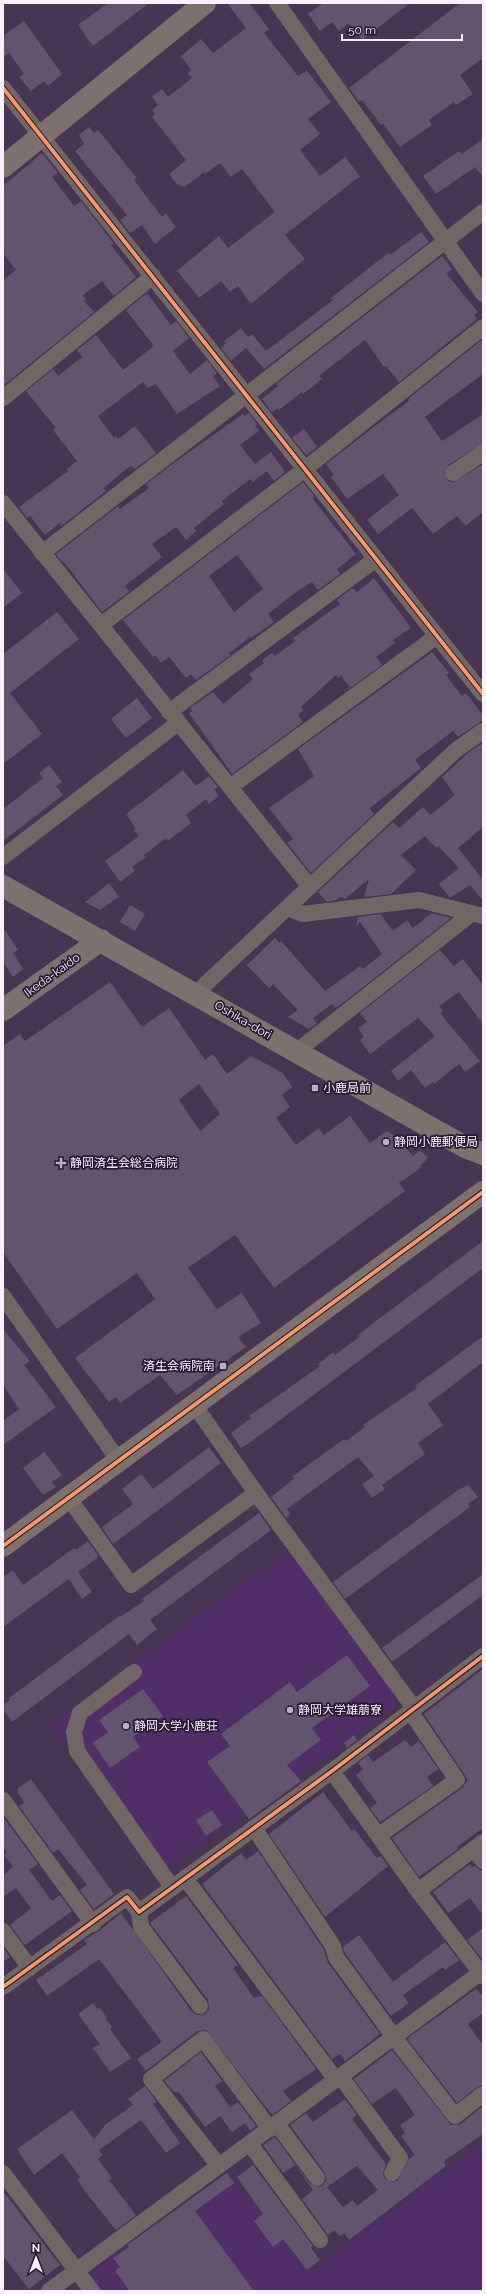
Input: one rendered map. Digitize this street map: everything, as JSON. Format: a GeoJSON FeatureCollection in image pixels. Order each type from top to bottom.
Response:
{"type":"FeatureCollection","features":[{"type":"Feature","properties":{"kind":"street"},"geometry":{"type":"LineString","coordinates":[[3,167],[204,3]]}},
{"type":"Feature","properties":{"kind":"street"},"geometry":{"type":"LineString","coordinates":[[277,3],[483,294]]}},
{"type":"Feature","properties":{"kind":"street"},"geometry":{"type":"LineString","coordinates":[[3,88],[42,135],[483,694]]}},
{"type":"Feature","properties":{"kind":"street"},"geometry":{"type":"LineString","coordinates":[[42,553],[248,396],[445,240],[483,212]]}},
{"type":"Feature","properties":{"kind":"street"},"geometry":{"type":"LineString","coordinates":[[3,398],[153,276]]}},
{"type":"Feature","properties":{"kind":"street"},"geometry":{"type":"LineString","coordinates":[[101,625],[305,469],[483,327]]}},
{"type":"Feature","properties":{"kind":"street"},"geometry":{"type":"LineString","coordinates":[[453,473],[483,453]]}},
{"type":"Feature","properties":{"kind":"street"},"geometry":{"type":"LineString","coordinates":[[3,502],[42,553],[310,887]]}},
{"type":"Feature","properties":{"kind":"street"},"geometry":{"type":"LineString","coordinates":[[3,857],[174,717],[376,559]]}},
{"type":"Feature","properties":{"kind":"street"},"geometry":{"type":"LineString","coordinates":[[230,788],[437,636]]}},
{"type":"Feature","properties":{"kind":"street"},"geometry":{"type":"LineString","coordinates":[[196,993],[456,750],[483,731]]}},
{"type":"Feature","properties":{"kind":"street","name":"Oshika-dori"},"geometry":{"type":"LineString","coordinates":[[3,886],[196,993],[466,1147],[483,1154]]}},
{"type":"Feature","properties":{"kind":"street"},"geometry":{"type":"LineString","coordinates":[[287,908],[302,914],[419,900],[477,915]]}},
{"type":"Feature","properties":{"kind":"street"},"geometry":{"type":"LineString","coordinates":[[297,1051],[477,915]]}},
{"type":"Feature","properties":{"kind":"street","name":"Ikeda-kaido"},"geometry":{"type":"LineString","coordinates":[[3,1010],[101,940]]}},
{"type":"Feature","properties":{"kind":"street"},"geometry":{"type":"LineString","coordinates":[[3,1546],[68,1497],[195,1406],[483,1192]]}},
{"type":"Feature","properties":{"kind":"street"},"geometry":{"type":"LineString","coordinates":[[4,1299],[119,1461]]}},
{"type":"Feature","properties":{"kind":"street"},"geometry":{"type":"LineString","coordinates":[[195,1406],[412,1709],[457,1780],[378,1836]]}},
{"type":"Feature","properties":{"kind":"street"},"geometry":{"type":"LineString","coordinates":[[68,1497],[131,1585],[256,1492]]}},
{"type":"Feature","properties":{"kind":"street"},"geometry":{"type":"LineString","coordinates":[[139,1912],[332,1771],[483,1656]]}},
{"type":"Feature","properties":{"kind":"street"},"geometry":{"type":"LineString","coordinates":[[134,1672],[80,1713],[74,1732],[77,1751],[178,1883],[338,2079],[400,2158],[392,2173]]}},
{"type":"Feature","properties":{"kind":"street"},"geometry":{"type":"LineString","coordinates":[[49,2291],[482,1973],[418,1891],[332,1771]]}},
{"type":"Feature","properties":{"kind":"street"},"geometry":{"type":"LineString","coordinates":[[3,1800],[92,1924]]}},
{"type":"Feature","properties":{"kind":"street"},"geometry":{"type":"LineString","coordinates":[[254,1828],[333,1946],[336,1956],[394,2038],[455,2116],[483,2094]]}},
{"type":"Feature","properties":{"kind":"street"},"geometry":{"type":"LineString","coordinates":[[418,1891],[480,1851]]}},
{"type":"Feature","properties":{"kind":"street"},"geometry":{"type":"LineString","coordinates":[[3,1987],[92,1924],[127,1897],[139,1912],[141,1927],[200,2006]]}},
{"type":"Feature","properties":{"kind":"street"},"geometry":{"type":"LineString","coordinates":[[3,1930],[30,1968]]}},
{"type":"Feature","properties":{"kind":"street"},"geometry":{"type":"LineString","coordinates":[[219,2166],[151,2079],[203,2039],[317,2178]]}},
{"type":"Feature","properties":{"kind":"street"},"geometry":{"type":"LineString","coordinates":[[250,2144],[320,2240]]}},
{"type":"Feature","properties":{"kind":"street"},"geometry":{"type":"LineString","coordinates":[[3,2173],[92,2291]]}},
{"type":"Feature","properties":{"kind":"shaded area","name":"静岡大学雄萠寮"},"geometry":{"type":"Polygon","coordinates":[[[293,1548],[402,1700],[350,1740],[160,1872],[50,1726],[151,1650],[293,1548]]]}},
{"type":"Feature","properties":{"kind":"shaded area"},"geometry":{"type":"Polygon","coordinates":[[[483,2143],[483,2291],[88,2291],[80,2280],[228,2170],[308,2274],[483,2143]]]}},
{"type":"Feature","properties":{"kind":"building"},"geometry":{"type":"Polygon","coordinates":[[[108,3],[149,3],[93,46],[78,25],[108,3]]]}},
{"type":"Feature","properties":{"kind":"building"},"geometry":{"type":"Polygon","coordinates":[[[227,3],[249,3],[269,29],[264,33],[298,76],[306,71],[308,72],[331,102],[308,119],[320,134],[300,150],[320,176],[345,157],[360,176],[285,235],[305,259],[251,304],[238,286],[230,292],[221,281],[199,298],[177,271],[219,236],[228,248],[275,212],[242,169],[231,177],[220,163],[205,174],[204,172],[185,187],[177,184],[169,174],[186,160],[152,117],[155,114],[152,110],[158,105],[152,97],[162,89],[168,97],[192,78],[188,73],[191,70],[181,56],[201,39],[213,53],[246,28],[227,3]]]}},
{"type":"Feature","properties":{"kind":"building"},"geometry":{"type":"Polygon","coordinates":[[[323,3],[410,3],[362,40],[349,23],[339,31],[332,22],[320,31],[308,14],[323,3]]]}},
{"type":"Feature","properties":{"kind":"building"},"geometry":{"type":"Polygon","coordinates":[[[460,3],[483,3],[483,58],[460,75],[473,94],[456,105],[454,102],[429,120],[432,125],[400,147],[383,124],[381,125],[362,100],[359,102],[349,88],[460,3]]]}},
{"type":"Feature","properties":{"kind":"building"},"geometry":{"type":"Polygon","coordinates":[[[24,21],[62,74],[48,86],[44,81],[31,91],[19,77],[24,74],[9,53],[3,58],[3,36],[24,21]]]}},
{"type":"Feature","properties":{"kind":"building"},"geometry":{"type":"Polygon","coordinates":[[[89,127],[94,133],[98,130],[137,178],[134,180],[162,217],[166,213],[176,227],[155,244],[142,225],[130,233],[120,220],[127,215],[75,151],[84,144],[79,135],[89,127]]]}},
{"type":"Feature","properties":{"kind":"building"},"geometry":{"type":"Polygon","coordinates":[[[483,139],[483,177],[475,167],[436,194],[423,176],[459,151],[462,154],[483,139]]]}},
{"type":"Feature","properties":{"kind":"building"},"geometry":{"type":"Polygon","coordinates":[[[42,153],[58,173],[52,177],[74,206],[81,201],[114,244],[111,245],[136,277],[114,296],[102,281],[83,295],[86,300],[84,301],[94,312],[3,386],[3,280],[16,270],[3,253],[3,186],[42,153]]]}},
{"type":"Feature","properties":{"kind":"building"},"geometry":{"type":"Polygon","coordinates":[[[421,232],[429,242],[264,369],[246,348],[231,361],[221,348],[226,343],[224,341],[241,328],[248,337],[252,334],[266,351],[333,300],[331,298],[388,253],[390,255],[421,232]]]}},
{"type":"Feature","properties":{"kind":"building"},"geometry":{"type":"Polygon","coordinates":[[[442,256],[452,269],[446,273],[478,312],[474,315],[477,319],[399,382],[386,366],[384,367],[365,340],[319,376],[322,379],[303,394],[302,392],[279,410],[278,408],[272,412],[262,399],[278,386],[276,384],[442,256]]]}},
{"type":"Feature","properties":{"kind":"building"},"geometry":{"type":"Polygon","coordinates":[[[147,293],[171,325],[176,321],[189,338],[173,351],[190,374],[207,360],[217,373],[213,377],[220,386],[177,414],[156,384],[148,388],[143,382],[98,416],[114,438],[116,436],[118,439],[135,426],[156,453],[135,469],[132,466],[125,470],[104,488],[106,491],[60,527],[61,522],[45,535],[30,516],[27,518],[19,507],[68,471],[67,469],[77,461],[53,430],[56,428],[26,391],[53,369],[58,376],[82,357],[77,350],[96,335],[123,370],[154,346],[126,310],[147,293]]]}},
{"type":"Feature","properties":{"kind":"building"},"geometry":{"type":"Polygon","coordinates":[[[483,339],[483,374],[425,417],[442,441],[483,414],[483,444],[448,465],[444,473],[448,481],[454,482],[483,464],[483,512],[466,526],[457,516],[433,534],[412,508],[378,534],[367,520],[399,495],[383,474],[347,499],[331,477],[334,475],[326,464],[409,401],[408,399],[483,339]]]}},
{"type":"Feature","properties":{"kind":"building"},"geometry":{"type":"Polygon","coordinates":[[[249,413],[257,424],[255,426],[259,431],[240,445],[255,464],[271,452],[285,472],[274,481],[267,471],[253,482],[250,479],[222,501],[224,504],[194,528],[196,531],[186,540],[176,527],[152,544],[162,557],[125,586],[129,592],[102,612],[64,562],[63,563],[56,554],[118,506],[120,509],[149,488],[146,484],[175,462],[243,414],[244,416],[249,413]]]}},
{"type":"Feature","properties":{"kind":"building"},"geometry":{"type":"Polygon","coordinates":[[[304,429],[317,447],[306,455],[292,438],[304,429]]]}},
{"type":"Feature","properties":{"kind":"building"},"geometry":{"type":"Polygon","coordinates":[[[303,482],[315,497],[313,499],[356,554],[337,569],[340,574],[318,590],[312,582],[292,595],[268,614],[274,622],[251,638],[250,637],[229,653],[231,655],[196,680],[191,674],[186,678],[169,657],[161,663],[155,655],[153,657],[123,620],[303,482]],[[237,555],[209,576],[234,612],[263,589],[237,555]]]}},
{"type":"Feature","properties":{"kind":"building"},"geometry":{"type":"Polygon","coordinates":[[[3,569],[22,593],[3,608],[3,569]]]}},
{"type":"Feature","properties":{"kind":"building"},"geometry":{"type":"Polygon","coordinates":[[[374,578],[411,628],[393,640],[395,643],[376,657],[382,665],[350,688],[341,676],[338,678],[336,675],[301,707],[304,710],[298,715],[303,722],[232,774],[189,713],[192,711],[190,708],[213,692],[223,704],[253,679],[249,674],[264,663],[262,660],[272,653],[275,656],[295,641],[293,638],[340,604],[337,600],[351,589],[354,589],[357,592],[374,578]]]}},
{"type":"Feature","properties":{"kind":"building"},"geometry":{"type":"Polygon","coordinates":[[[57,612],[79,639],[10,693],[42,734],[3,764],[3,654],[57,612]]]}},
{"type":"Feature","properties":{"kind":"building"},"geometry":{"type":"Polygon","coordinates":[[[432,652],[449,673],[446,675],[462,696],[466,693],[483,715],[483,720],[458,737],[453,731],[415,760],[421,768],[370,808],[374,814],[311,873],[287,843],[293,839],[269,808],[314,776],[298,749],[432,652]]]}},
{"type":"Feature","properties":{"kind":"building"},"geometry":{"type":"Polygon","coordinates":[[[137,698],[152,718],[126,738],[111,719],[137,698]]]}},
{"type":"Feature","properties":{"kind":"building"},"geometry":{"type":"Polygon","coordinates":[[[483,743],[483,827],[458,848],[483,880],[483,901],[470,885],[450,898],[439,884],[459,868],[438,846],[436,848],[425,836],[401,855],[416,870],[391,894],[364,897],[369,879],[345,899],[341,897],[327,902],[318,892],[393,822],[399,828],[423,807],[430,815],[455,795],[442,777],[469,752],[483,743]]]}},
{"type":"Feature","properties":{"kind":"building"},"geometry":{"type":"Polygon","coordinates":[[[49,765],[62,782],[56,786],[63,795],[3,841],[3,809],[43,778],[39,773],[49,765]]]}},
{"type":"Feature","properties":{"kind":"building"},"geometry":{"type":"Polygon","coordinates":[[[183,770],[196,786],[209,776],[218,787],[214,789],[219,796],[209,804],[206,799],[186,815],[191,823],[168,841],[166,838],[144,855],[146,857],[132,867],[135,871],[120,882],[105,861],[139,836],[134,830],[136,829],[126,814],[183,770]]]}},
{"type":"Feature","properties":{"kind":"building"},"geometry":{"type":"Polygon","coordinates":[[[109,883],[119,897],[100,910],[85,902],[109,883]]]}},
{"type":"Feature","properties":{"kind":"building"},"geometry":{"type":"Polygon","coordinates":[[[130,905],[145,914],[135,931],[120,922],[130,905]]]}},
{"type":"Feature","properties":{"kind":"building"},"geometry":{"type":"Polygon","coordinates":[[[432,913],[451,918],[348,999],[335,1008],[332,1004],[313,1018],[317,1023],[309,1029],[288,1017],[298,1010],[273,984],[269,988],[247,965],[275,938],[280,943],[281,941],[325,991],[360,966],[363,969],[382,954],[360,922],[356,926],[358,917],[380,914],[393,931],[407,920],[413,928],[432,913]]]}},
{"type":"Feature","properties":{"kind":"building"},"geometry":{"type":"Polygon","coordinates":[[[3,927],[18,950],[13,953],[23,969],[13,977],[3,962],[3,927]]]}},
{"type":"Feature","properties":{"kind":"building"},"geometry":{"type":"Polygon","coordinates":[[[440,950],[454,966],[463,959],[483,985],[483,1024],[459,992],[439,1006],[443,1011],[440,1013],[480,1061],[465,1072],[459,1064],[434,1084],[433,1082],[425,1088],[411,1070],[398,1081],[391,1071],[435,1036],[418,1018],[370,1054],[360,1040],[364,1037],[358,1028],[367,1022],[360,1013],[440,950]]]}},
{"type":"Feature","properties":{"kind":"building"},"geometry":{"type":"Polygon","coordinates":[[[110,982],[142,1027],[169,1008],[205,1060],[213,1054],[227,1074],[251,1056],[283,1073],[292,1087],[282,1095],[290,1107],[276,1118],[296,1145],[319,1128],[324,1135],[350,1116],[370,1143],[387,1131],[398,1138],[413,1156],[420,1150],[428,1158],[420,1166],[421,1168],[399,1183],[405,1191],[274,1288],[235,1235],[188,1268],[217,1309],[242,1293],[261,1323],[238,1337],[246,1347],[177,1395],[160,1375],[120,1403],[116,1397],[109,1402],[75,1358],[155,1299],[137,1273],[57,1329],[3,1252],[3,1046],[20,1034],[25,1041],[110,982]],[[199,1084],[179,1100],[200,1131],[220,1114],[199,1084]]]}},
{"type":"Feature","properties":{"kind":"building"},"geometry":{"type":"Polygon","coordinates":[[[483,1241],[483,1268],[241,1448],[231,1433],[251,1418],[249,1416],[320,1366],[318,1364],[333,1352],[335,1355],[359,1337],[358,1335],[368,1327],[483,1241]]]}},
{"type":"Feature","properties":{"kind":"building"},"geometry":{"type":"Polygon","coordinates":[[[3,1329],[30,1361],[24,1365],[56,1407],[3,1445],[3,1421],[19,1409],[3,1385],[3,1329]]]}},
{"type":"Feature","properties":{"kind":"building"},"geometry":{"type":"Polygon","coordinates":[[[483,1336],[483,1362],[428,1404],[443,1425],[418,1443],[425,1454],[382,1485],[385,1489],[372,1498],[362,1484],[374,1476],[358,1457],[287,1509],[290,1514],[286,1518],[271,1497],[295,1478],[293,1476],[344,1439],[346,1441],[365,1427],[363,1425],[417,1388],[415,1386],[483,1336]]]}},
{"type":"Feature","properties":{"kind":"building"},"geometry":{"type":"Polygon","coordinates":[[[209,1447],[221,1463],[113,1544],[102,1527],[133,1504],[122,1489],[141,1474],[153,1489],[209,1447]]]}},
{"type":"Feature","properties":{"kind":"building"},"geometry":{"type":"Polygon","coordinates":[[[44,1452],[62,1475],[52,1482],[56,1487],[43,1495],[23,1468],[44,1452]]]}},
{"type":"Feature","properties":{"kind":"building"},"geometry":{"type":"Polygon","coordinates":[[[468,1485],[478,1497],[468,1504],[470,1507],[345,1599],[333,1582],[458,1490],[468,1485]]]}},
{"type":"Feature","properties":{"kind":"building"},"geometry":{"type":"Polygon","coordinates":[[[259,1513],[271,1530],[150,1620],[157,1629],[137,1645],[129,1634],[12,1722],[3,1709],[3,1705],[10,1700],[9,1698],[119,1616],[120,1617],[144,1601],[142,1599],[259,1513]]]}},
{"type":"Feature","properties":{"kind":"building"},"geometry":{"type":"Polygon","coordinates":[[[88,1541],[98,1555],[97,1558],[78,1572],[92,1592],[82,1599],[69,1579],[3,1627],[3,1577],[13,1570],[23,1585],[74,1548],[76,1550],[88,1541]]]}},
{"type":"Feature","properties":{"kind":"building"},"geometry":{"type":"Polygon","coordinates":[[[483,1574],[483,1595],[392,1662],[382,1648],[483,1574]]]}},
{"type":"Feature","properties":{"kind":"building","name":"静岡大学雄萠寮"},"geometry":{"type":"Polygon","coordinates":[[[347,1655],[370,1686],[312,1728],[321,1740],[287,1765],[301,1781],[249,1819],[207,1762],[230,1746],[221,1734],[290,1682],[297,1692],[347,1655]]]}},
{"type":"Feature","properties":{"kind":"building"},"geometry":{"type":"Polygon","coordinates":[[[483,1669],[483,1828],[457,1847],[458,1849],[419,1877],[392,1838],[462,1788],[468,1780],[424,1714],[483,1669]]]}},
{"type":"Feature","properties":{"kind":"building","name":"静岡大学小鹿荘"},"geometry":{"type":"Polygon","coordinates":[[[143,1689],[163,1716],[133,1737],[140,1747],[110,1768],[93,1743],[108,1732],[99,1720],[143,1689]]]}},
{"type":"Feature","properties":{"kind":"building"},"geometry":{"type":"Polygon","coordinates":[[[354,1735],[357,1740],[347,1748],[344,1743],[354,1735]]]}},
{"type":"Feature","properties":{"kind":"building"},"geometry":{"type":"Polygon","coordinates":[[[405,1740],[411,1747],[419,1741],[438,1769],[427,1777],[433,1786],[380,1822],[370,1808],[377,1803],[356,1775],[363,1769],[358,1763],[368,1755],[373,1762],[405,1740]]]}},
{"type":"Feature","properties":{"kind":"building"},"geometry":{"type":"Polygon","coordinates":[[[31,1779],[114,1894],[94,1909],[80,1890],[87,1885],[58,1849],[53,1853],[19,1806],[24,1803],[18,1793],[18,1788],[31,1779]]]}},
{"type":"Feature","properties":{"kind":"building"},"geometry":{"type":"Polygon","coordinates":[[[323,1792],[352,1831],[354,1829],[377,1858],[381,1856],[388,1866],[325,1917],[269,1834],[323,1792]]]}},
{"type":"Feature","properties":{"kind":"building"},"geometry":{"type":"Polygon","coordinates":[[[212,1810],[222,1825],[206,1836],[196,1820],[212,1810]]]}},
{"type":"Feature","properties":{"kind":"building"},"geometry":{"type":"Polygon","coordinates":[[[3,1817],[38,1864],[29,1870],[52,1901],[60,1895],[72,1911],[25,1945],[10,1925],[31,1908],[16,1888],[3,1897],[3,1875],[13,1867],[4,1855],[7,1852],[3,1847],[3,1817]]]}},
{"type":"Feature","properties":{"kind":"building"},"geometry":{"type":"Polygon","coordinates":[[[258,1851],[324,1950],[328,1963],[380,2034],[345,2061],[340,2054],[332,2059],[202,1884],[241,1853],[246,1860],[258,1851]]]}},
{"type":"Feature","properties":{"kind":"building"},"geometry":{"type":"Polygon","coordinates":[[[470,1864],[472,1867],[475,1866],[483,1872],[483,1915],[470,1898],[448,1913],[433,1892],[470,1864]]]}},
{"type":"Feature","properties":{"kind":"building"},"geometry":{"type":"Polygon","coordinates":[[[186,1896],[238,1965],[233,1968],[254,1998],[262,1996],[316,2069],[283,2091],[291,2101],[272,2115],[206,2030],[197,2031],[146,2071],[137,2059],[162,2042],[99,1959],[47,1996],[36,1980],[87,1944],[84,1940],[98,1932],[121,1913],[192,2012],[197,2015],[205,2014],[209,2009],[208,2000],[150,1923],[186,1896]]]}},
{"type":"Feature","properties":{"kind":"building"},"geometry":{"type":"Polygon","coordinates":[[[483,1928],[483,1960],[467,1940],[483,1928]]]}},
{"type":"Feature","properties":{"kind":"building"},"geometry":{"type":"Polygon","coordinates":[[[359,1935],[393,1982],[445,1942],[459,1960],[445,1970],[443,1967],[403,1995],[409,2003],[391,2016],[345,1953],[343,1947],[359,1935]]]}},
{"type":"Feature","properties":{"kind":"building"},"geometry":{"type":"Polygon","coordinates":[[[3,1947],[10,1957],[3,1962],[3,1947]]]}},
{"type":"Feature","properties":{"kind":"building"},"geometry":{"type":"Polygon","coordinates":[[[476,1989],[483,1997],[483,2013],[468,2024],[483,2045],[483,2085],[477,2087],[457,2103],[408,2040],[409,2037],[476,1989]]]}},
{"type":"Feature","properties":{"kind":"building"},"geometry":{"type":"Polygon","coordinates":[[[93,2003],[98,2009],[100,2008],[107,2018],[106,2019],[112,2027],[110,2029],[131,2058],[110,2072],[93,2048],[100,2044],[78,2014],[93,2003]]]}},
{"type":"Feature","properties":{"kind":"building"},"geometry":{"type":"Polygon","coordinates":[[[392,2050],[451,2125],[461,2124],[483,2106],[483,2134],[444,2161],[446,2166],[349,2240],[344,2233],[340,2236],[334,2230],[328,2235],[302,2199],[313,2190],[295,2165],[283,2173],[263,2145],[275,2137],[310,2184],[318,2187],[322,2186],[326,2181],[325,2173],[290,2125],[306,2113],[313,2122],[345,2099],[357,2115],[352,2119],[386,2164],[383,2173],[384,2178],[392,2182],[397,2181],[409,2159],[415,2155],[401,2136],[405,2133],[400,2125],[415,2115],[396,2088],[372,2104],[354,2079],[392,2050]],[[357,2166],[327,2187],[343,2207],[353,2200],[357,2206],[378,2190],[357,2166]]]}},
{"type":"Feature","properties":{"kind":"building"},"geometry":{"type":"Polygon","coordinates":[[[201,2052],[222,2081],[215,2086],[230,2107],[238,2102],[256,2126],[250,2131],[245,2123],[232,2132],[220,2116],[205,2127],[178,2091],[176,2093],[164,2081],[201,2052]]]}},
{"type":"Feature","properties":{"kind":"building"},"geometry":{"type":"Polygon","coordinates":[[[145,2086],[157,2102],[153,2104],[180,2143],[166,2153],[141,2120],[99,2150],[103,2155],[98,2159],[112,2178],[109,2180],[136,2215],[116,2230],[77,2180],[80,2177],[62,2153],[34,2175],[17,2149],[72,2110],[94,2139],[106,2124],[133,2105],[128,2099],[145,2086]]]}},
{"type":"Feature","properties":{"kind":"building"},"geometry":{"type":"Polygon","coordinates":[[[253,2165],[313,2246],[311,2248],[320,2260],[307,2270],[283,2239],[273,2247],[254,2221],[263,2214],[237,2177],[253,2165]]]}},
{"type":"Feature","properties":{"kind":"building"},"geometry":{"type":"Polygon","coordinates":[[[227,2173],[234,2183],[195,2211],[254,2291],[130,2291],[115,2271],[120,2267],[113,2258],[129,2247],[127,2245],[227,2173]]]}},
{"type":"Feature","properties":{"kind":"building"},"geometry":{"type":"Polygon","coordinates":[[[3,2191],[60,2265],[29,2289],[3,2256],[3,2191]]]}},
{"type":"Feature","properties":{"kind":"cycle path"},"geometry":{"type":"LineString","coordinates":[[3,88],[483,694]]}},
{"type":"Feature","properties":{"kind":"cycle path"},"geometry":{"type":"LineString","coordinates":[[3,1546],[483,1192]]}},
{"type":"Feature","properties":{"kind":"cycle path"},"geometry":{"type":"LineString","coordinates":[[3,1987],[127,1897],[139,1912],[332,1771],[483,1656]]}},
{"type":"Feature","properties":{"kind":"place","name":"小鹿局前"},"geometry":{"type":"Point","coordinates":[315,1088]}},
{"type":"Feature","properties":{"kind":"place","name":"静岡小鹿郵便局"},"geometry":{"type":"Point","coordinates":[386,1142]}},
{"type":"Feature","properties":{"kind":"place","name":"静岡済生会総合病院"},"geometry":{"type":"Point","coordinates":[61,1163]}},
{"type":"Feature","properties":{"kind":"place","name":"済生会病院南"},"geometry":{"type":"Point","coordinates":[223,1366]}},
{"type":"Feature","properties":{"kind":"place","name":"静岡大学雄萠寮"},"geometry":{"type":"Point","coordinates":[290,1710]}},
{"type":"Feature","properties":{"kind":"place","name":"静岡大学小鹿荘"},"geometry":{"type":"Point","coordinates":[126,1726]}}]}
